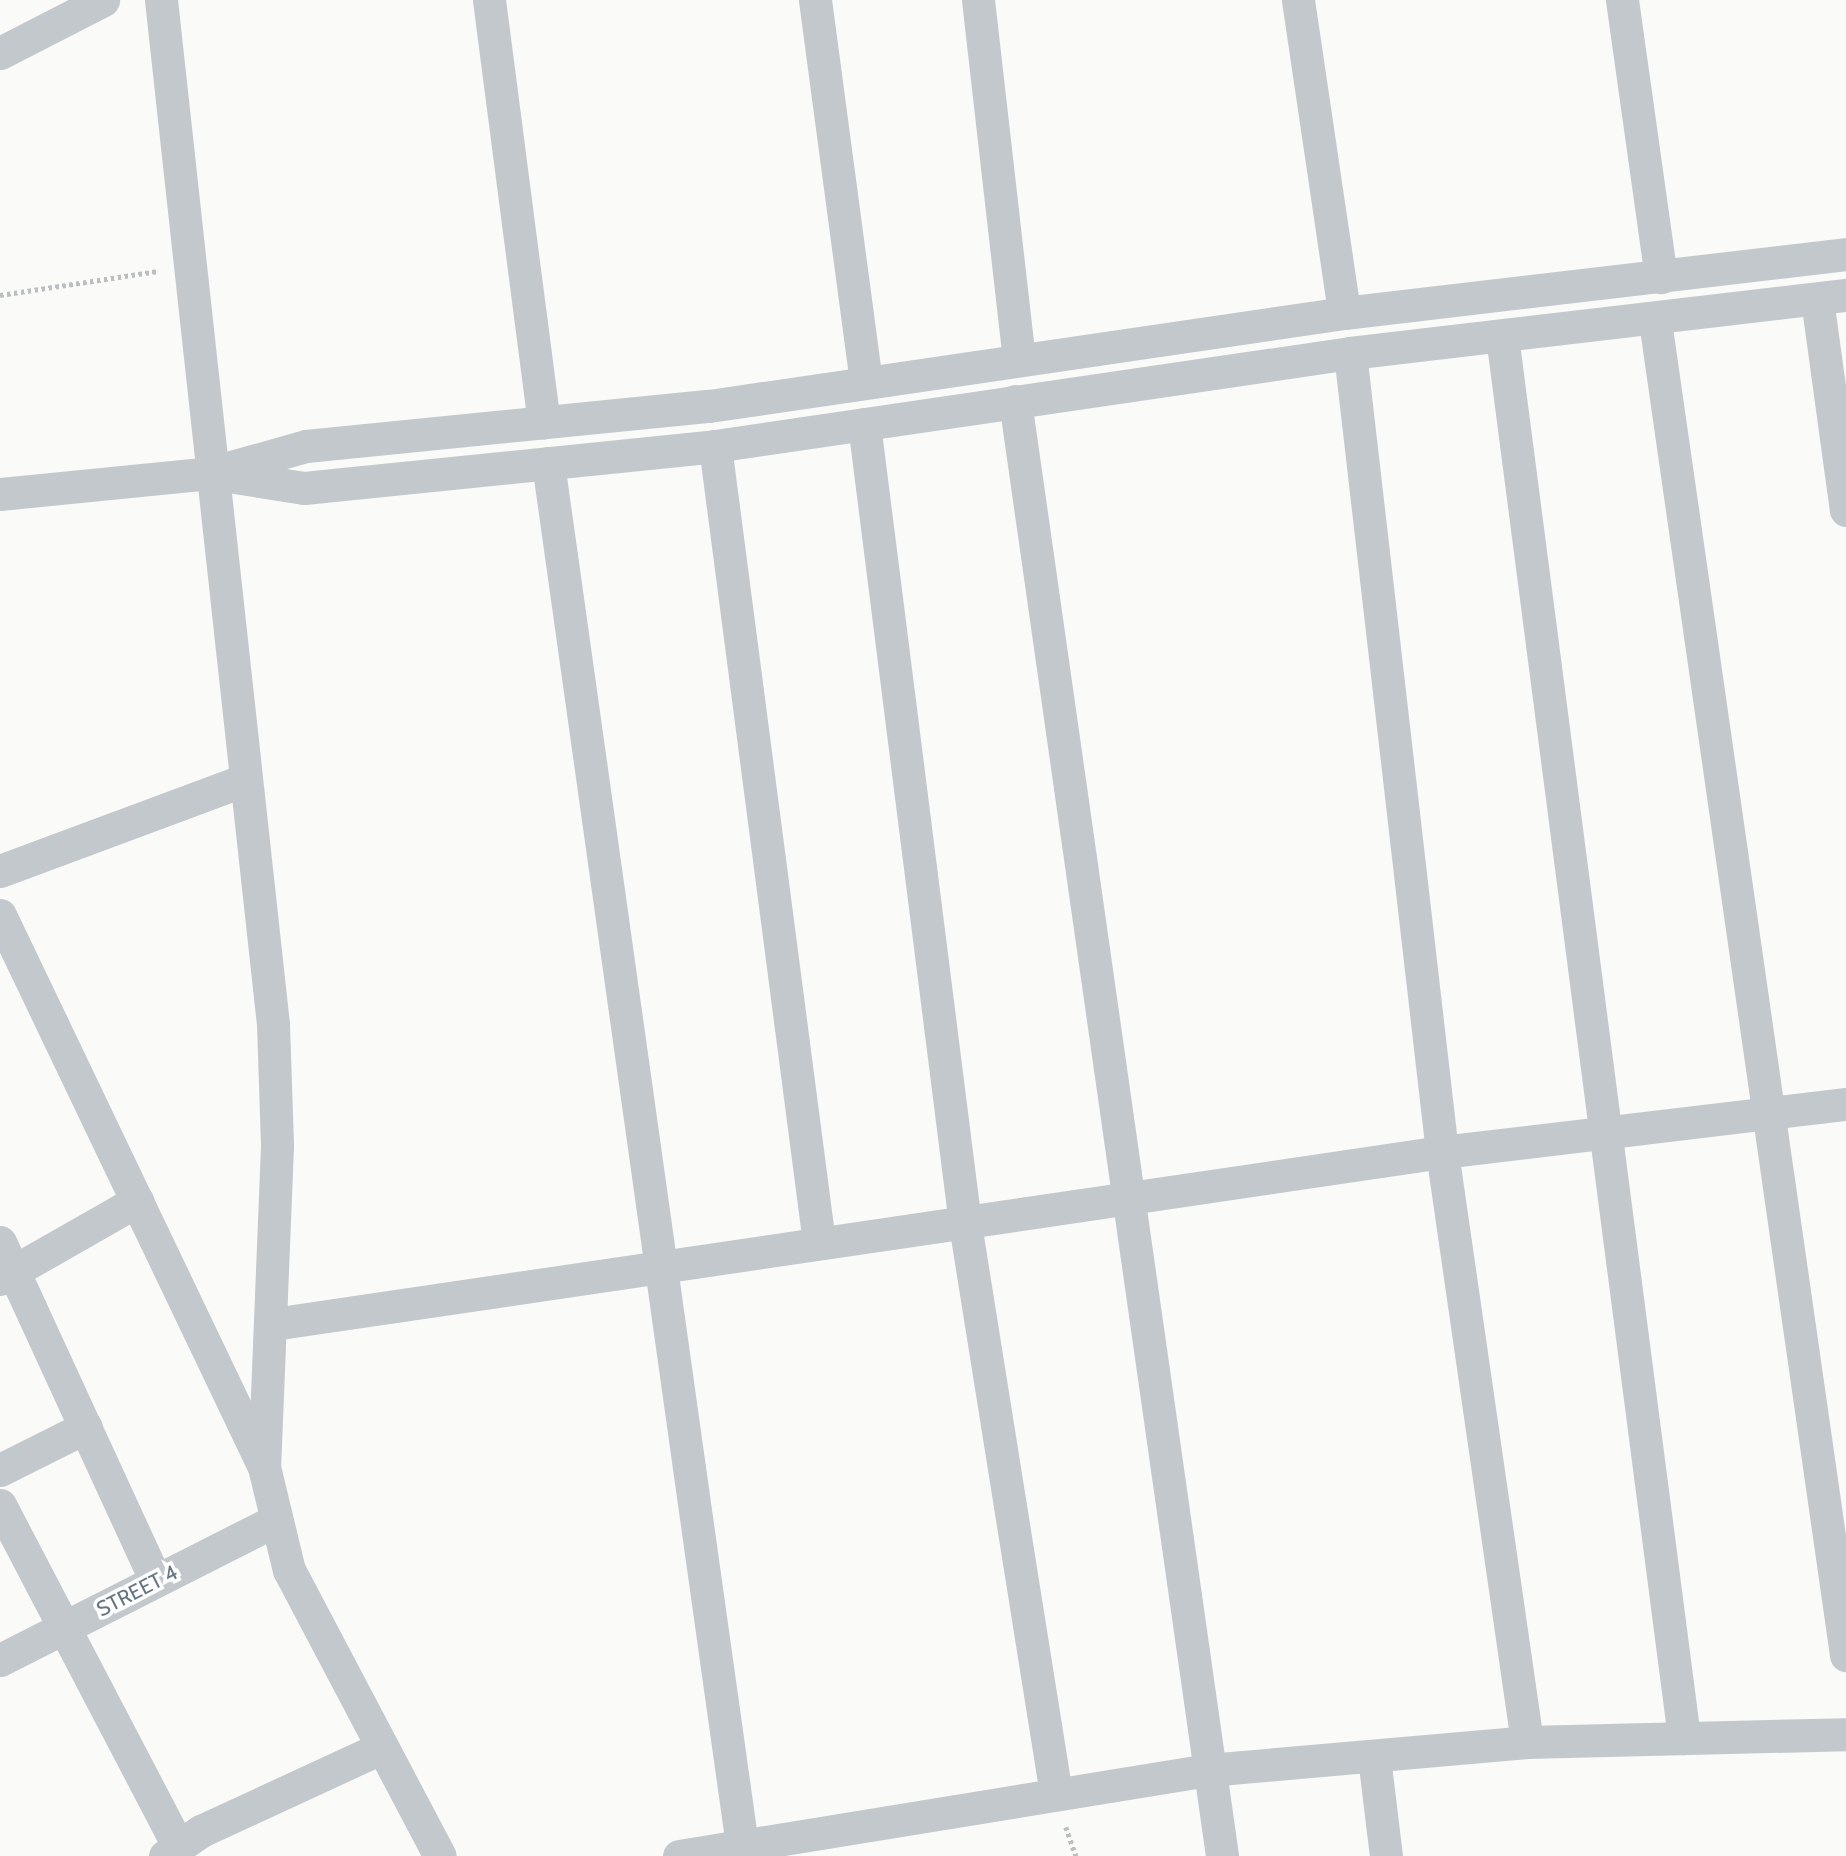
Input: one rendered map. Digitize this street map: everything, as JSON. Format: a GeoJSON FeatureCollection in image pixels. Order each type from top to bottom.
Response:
{"type":"FeatureCollection","features":[{"type":"Feature","properties":{"kind":"street"},"geometry":{"type":"LineString","coordinates":[[0,53],[103,0]]}},
{"type":"Feature","properties":{"kind":"street"},"geometry":{"type":"LineString","coordinates":[[161,0],[210,473],[273,1024],[273,1324],[264,1467],[274,1521],[289,1570],[440,1856]]}},
{"type":"Feature","properties":{"kind":"street"},"geometry":{"type":"LineString","coordinates":[[489,0],[544,422]]}},
{"type":"Feature","properties":{"kind":"street"},"geometry":{"type":"LineString","coordinates":[[815,0],[866,382]]}},
{"type":"Feature","properties":{"kind":"street"},"geometry":{"type":"LineString","coordinates":[[978,0],[1019,358]]}},
{"type":"Feature","properties":{"kind":"street"},"geometry":{"type":"LineString","coordinates":[[1298,0],[1344,313]]}},
{"type":"Feature","properties":{"kind":"street"},"geometry":{"type":"LineString","coordinates":[[1622,0],[1661,277]]}},
{"type":"Feature","properties":{"kind":"street"},"geometry":{"type":"LineString","coordinates":[[0,494],[210,473],[306,446],[544,422],[866,382],[1344,313],[1846,254]]}},
{"type":"Feature","properties":{"kind":"street"},"geometry":{"type":"LineString","coordinates":[[210,473],[304,488],[715,446],[1144,381],[1350,353],[1655,321],[1832,297],[1846,510]]}},
{"type":"Feature","properties":{"kind":"street"},"geometry":{"type":"LineString","coordinates":[[1655,321],[1771,1112],[1846,1655]]}},
{"type":"Feature","properties":{"kind":"street"},"geometry":{"type":"LineString","coordinates":[[1502,336],[1603,1132],[1684,1738]]}},
{"type":"Feature","properties":{"kind":"street"},"geometry":{"type":"LineString","coordinates":[[1140,342],[1144,381]]}},
{"type":"Feature","properties":{"kind":"street"},"geometry":{"type":"LineString","coordinates":[[1350,353],[1442,1152],[1527,1742]]}},
{"type":"Feature","properties":{"kind":"street"},"geometry":{"type":"LineString","coordinates":[[1015,401],[1222,1856]]}},
{"type":"Feature","properties":{"kind":"street"},"geometry":{"type":"LineString","coordinates":[[864,424],[965,1224],[1056,1794]]}},
{"type":"Feature","properties":{"kind":"street"},"geometry":{"type":"LineString","coordinates":[[715,446],[819,1242]]}},
{"type":"Feature","properties":{"kind":"street"},"geometry":{"type":"LineString","coordinates":[[548,463],[659,1269],[742,1845]]}},
{"type":"Feature","properties":{"kind":"street"},"geometry":{"type":"LineString","coordinates":[[0,871],[245,780]]}},
{"type":"Feature","properties":{"kind":"street"},"geometry":{"type":"LineString","coordinates":[[0,915],[264,1467]]}},
{"type":"Feature","properties":{"kind":"street"},"geometry":{"type":"LineString","coordinates":[[273,1324],[1442,1152],[1846,1104]]}},
{"type":"Feature","properties":{"kind":"street"},"geometry":{"type":"LineString","coordinates":[[137,1201],[4,1264],[86,1427],[156,1581]]}},
{"type":"Feature","properties":{"kind":"street"},"geometry":{"type":"LineString","coordinates":[[0,1470],[86,1427]]}},
{"type":"Feature","properties":{"kind":"street"},"geometry":{"type":"LineString","coordinates":[[0,1505],[64,1628],[171,1850],[381,1748]]}},
{"type":"Feature","properties":{"kind":"street","name":"STREET 4"},"geometry":{"type":"LineString","coordinates":[[0,1660],[274,1521]]}},
{"type":"Feature","properties":{"kind":"street"},"geometry":{"type":"LineString","coordinates":[[679,1856],[1208,1770],[1527,1742],[1846,1734]]}},
{"type":"Feature","properties":{"kind":"street"},"geometry":{"type":"LineString","coordinates":[[1374,1757],[1386,1856]]}},
{"type":"Feature","properties":{"kind":"path"},"geometry":{"type":"LineString","coordinates":[[0,295],[188,266]]}}]}
